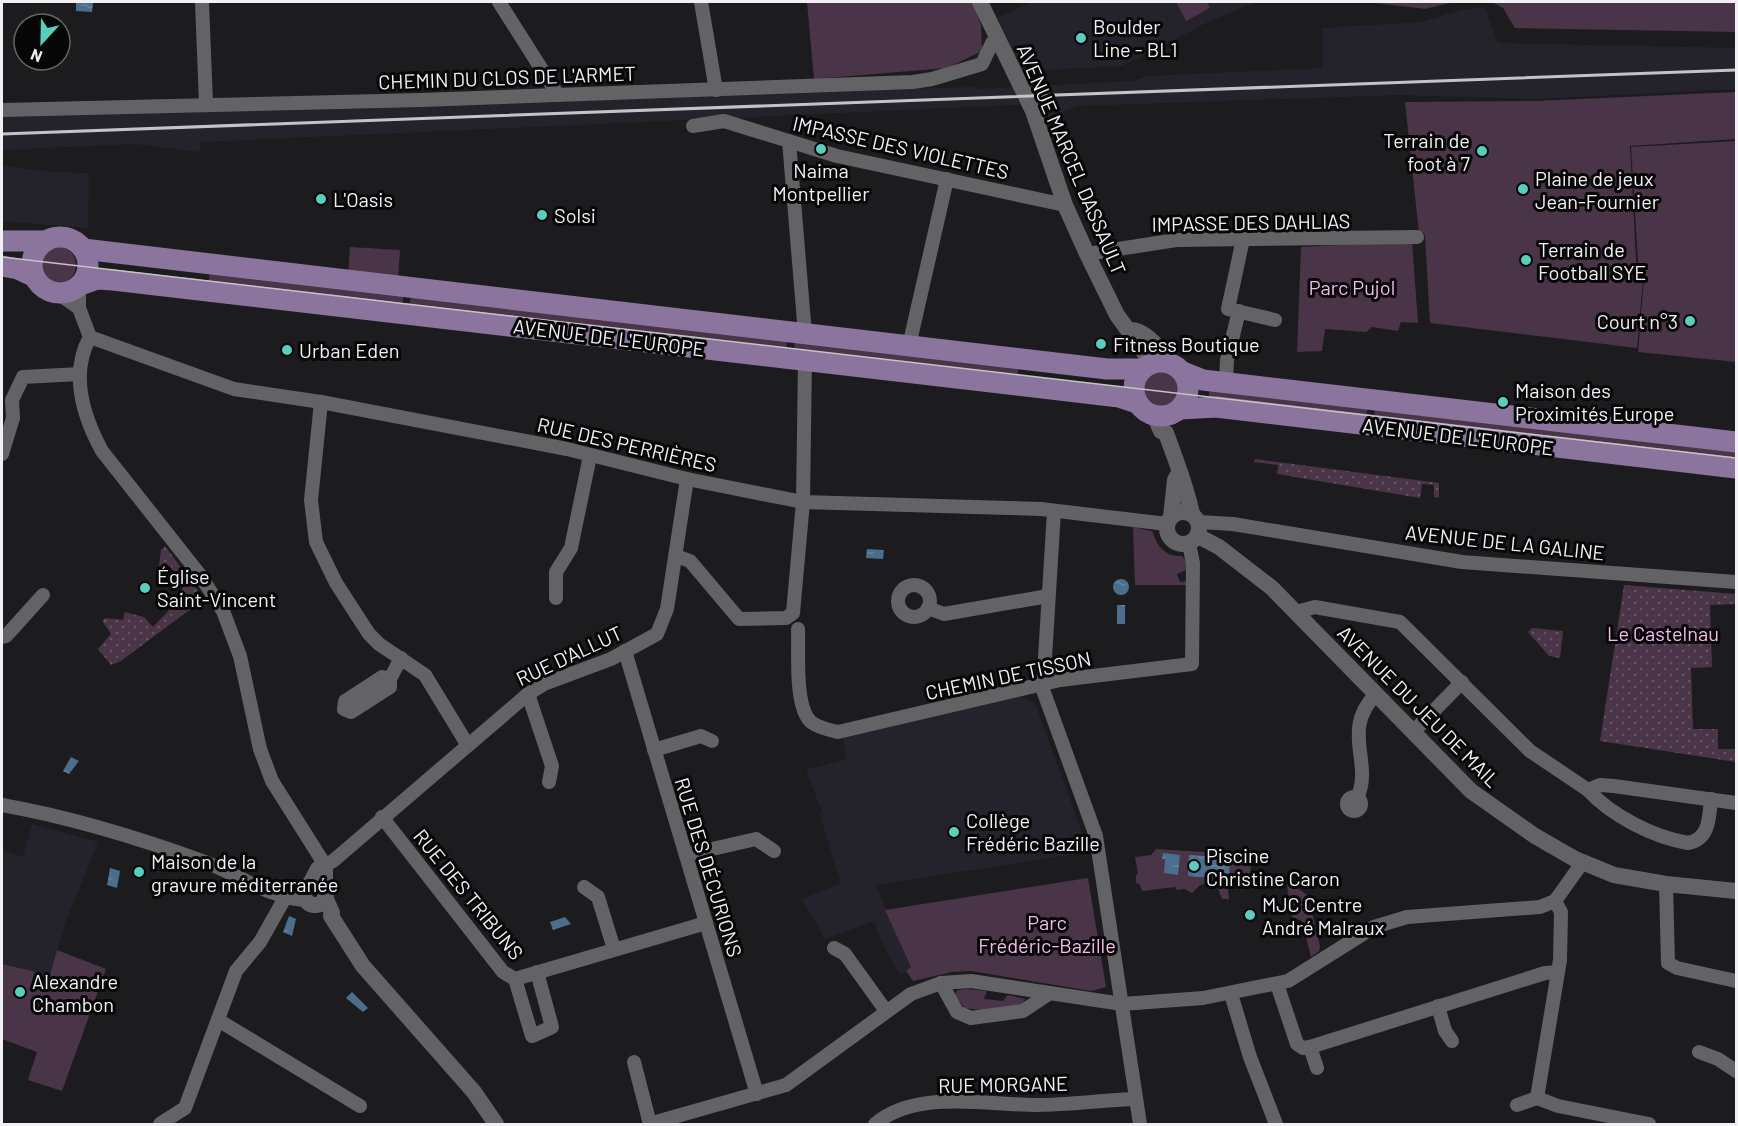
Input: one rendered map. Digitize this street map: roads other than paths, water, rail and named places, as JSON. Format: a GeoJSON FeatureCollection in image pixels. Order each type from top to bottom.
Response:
{"type":"FeatureCollection","features":[{"type":"Feature","properties":{"kind":"main road"},"geometry":{"type":"LineString","coordinates":[[2,266],[18,269],[35,277],[48,290],[69,291],[79,285],[88,267],[82,249],[70,239],[62,237],[46,242],[39,247],[33,260],[35,277]]}},
{"type":"Feature","properties":{"kind":"main road"},"geometry":{"type":"LineString","coordinates":[[2,241],[46,242]]}},
{"type":"Feature","properties":{"kind":"main road","name":"AVENUE DE L'EUROPE"},"geometry":{"type":"LineString","coordinates":[[82,249],[1122,370],[1160,367],[1198,379],[1737,442]]}},
{"type":"Feature","properties":{"kind":"main road","name":"AVENUE DE L'EUROPE"},"geometry":{"type":"LineString","coordinates":[[79,285],[97,279],[113,280],[1119,397],[1161,410],[1216,407],[1737,468]]}},
{"type":"Feature","properties":{"kind":"main road"},"geometry":{"type":"LineString","coordinates":[[1160,367],[1188,388],[1185,402],[1161,410],[1133,388],[1160,367]]}},
{"type":"Feature","properties":{"kind":"street"},"geometry":{"type":"LineString","coordinates":[[202,2],[206,104]]}},
{"type":"Feature","properties":{"kind":"street"},"geometry":{"type":"LineString","coordinates":[[499,2],[556,91]]}},
{"type":"Feature","properties":{"kind":"street"},"geometry":{"type":"LineString","coordinates":[[701,2],[716,87]]}},
{"type":"Feature","properties":{"kind":"street","name":"AVENUE MARCEL DASSAULT"},"geometry":{"type":"LineString","coordinates":[[980,2],[1033,111],[1065,205],[1117,315],[1130,330],[1136,330],[1151,341],[1160,367]]}},
{"type":"Feature","properties":{"kind":"street","name":"CHEMIN DU CLOS DE L'ARMET"},"geometry":{"type":"LineString","coordinates":[[2,110],[932,79],[982,64],[992,43],[997,39]]}},
{"type":"Feature","properties":{"kind":"street","name":"IMPASSE DES VIOLETTES"},"geometry":{"type":"LineString","coordinates":[[693,126],[724,122],[837,156],[1065,205]]}},
{"type":"Feature","properties":{"kind":"street"},"geometry":{"type":"LineString","coordinates":[[789,141],[805,334]]}},
{"type":"Feature","properties":{"kind":"street"},"geometry":{"type":"LineString","coordinates":[[909,346],[947,179]]}},
{"type":"Feature","properties":{"kind":"street","name":"IMPASSE DES DAHLIAS"},"geometry":{"type":"LineString","coordinates":[[1087,254],[1176,240],[1243,238],[1323,240],[1417,237]]}},
{"type":"Feature","properties":{"kind":"street"},"geometry":{"type":"LineString","coordinates":[[1243,238],[1228,309],[1275,320]]}},
{"type":"Feature","properties":{"kind":"street"},"geometry":{"type":"LineString","coordinates":[[79,285],[79,308],[90,337],[81,352],[80,374],[84,411],[102,451],[200,575],[223,611],[240,656],[263,759],[272,781],[325,865],[318,869],[314,894],[363,966],[474,1092],[496,1125]]}},
{"type":"Feature","properties":{"kind":"street"},"geometry":{"type":"LineString","coordinates":[[57,292],[79,308]]}},
{"type":"Feature","properties":{"kind":"street"},"geometry":{"type":"LineString","coordinates":[[1226,382],[1227,360],[1239,311]]}},
{"type":"Feature","properties":{"kind":"street","name":"RUE DES PERRIÈRES"},"geometry":{"type":"LineString","coordinates":[[90,337],[112,343],[234,389],[321,402],[591,456],[687,479],[803,502],[1054,511],[1169,521]]}},
{"type":"Feature","properties":{"kind":"street"},"geometry":{"type":"LineString","coordinates":[[676,556],[690,561],[739,619],[789,617],[795,605],[799,530],[803,502],[805,360]]}},
{"type":"Feature","properties":{"kind":"street"},"geometry":{"type":"LineString","coordinates":[[2,454],[13,418],[12,400],[23,378],[80,374]]}},
{"type":"Feature","properties":{"kind":"street"},"geometry":{"type":"LineString","coordinates":[[321,402],[311,500],[316,542],[336,582],[369,634],[379,644],[425,675],[467,744]]}},
{"type":"Feature","properties":{"kind":"street"},"geometry":{"type":"LineString","coordinates":[[1161,410],[1161,431],[1166,433],[1179,473],[1185,480],[1195,529]]}},
{"type":"Feature","properties":{"kind":"street"},"geometry":{"type":"LineString","coordinates":[[556,598],[556,572],[572,548],[591,456]]}},
{"type":"Feature","properties":{"kind":"street"},"geometry":{"type":"LineString","coordinates":[[1169,521],[1175,480],[1179,473]]}},
{"type":"Feature","properties":{"kind":"street","name":"RUE D'ALLUT"},"geometry":{"type":"LineString","coordinates":[[325,865],[333,861],[528,694],[625,651],[657,634],[667,609],[687,479]]}},
{"type":"Feature","properties":{"kind":"street"},"geometry":{"type":"LineString","coordinates":[[1054,511],[1042,685],[1096,836],[1140,1125]]}},
{"type":"Feature","properties":{"kind":"street"},"geometry":{"type":"LineString","coordinates":[[1169,521],[1181,512],[1195,529]]}},
{"type":"Feature","properties":{"kind":"street","name":"AVENUE DU JEU DE MAIL"},"geometry":{"type":"LineString","coordinates":[[1169,521],[1171,539],[1179,544],[1195,529],[1255,574],[1296,612],[1472,791],[1535,836],[1582,863],[1614,875],[1666,884],[1737,891]]}},
{"type":"Feature","properties":{"kind":"street","name":"AVENUE DE LA GALINE"},"geometry":{"type":"LineString","coordinates":[[1195,529],[1233,524],[1462,562],[1737,582]]}},
{"type":"Feature","properties":{"kind":"street","name":"CHEMIN DE TISSON"},"geometry":{"type":"LineString","coordinates":[[798,629],[802,708],[811,722],[838,732],[1042,685],[1192,664],[1195,529]]}},
{"type":"Feature","properties":{"kind":"street"},"geometry":{"type":"LineString","coordinates":[[2,637],[6,636],[43,595]]}},
{"type":"Feature","properties":{"kind":"street"},"geometry":{"type":"LineString","coordinates":[[928,608],[944,614],[1048,596]]}},
{"type":"Feature","properties":{"kind":"street"},"geometry":{"type":"LineString","coordinates":[[1296,612],[1315,607],[1400,622],[1530,751],[1588,790],[1603,805],[1640,826],[1688,843],[1699,838],[1706,830],[1711,799]]}},
{"type":"Feature","properties":{"kind":"street","name":"RUE DES DÉCURIONS"},"geometry":{"type":"LineString","coordinates":[[625,651],[757,1094]]}},
{"type":"Feature","properties":{"kind":"street"},"geometry":{"type":"LineString","coordinates":[[390,679],[401,658]]}},
{"type":"Feature","properties":{"kind":"street"},"geometry":{"type":"LineString","coordinates":[[1414,731],[1462,682]]}},
{"type":"Feature","properties":{"kind":"street"},"geometry":{"type":"LineString","coordinates":[[528,694],[552,766],[549,782]]}},
{"type":"Feature","properties":{"kind":"street"},"geometry":{"type":"LineString","coordinates":[[1357,798],[1363,784],[1358,733],[1365,705],[1376,694]]}},
{"type":"Feature","properties":{"kind":"street"},"geometry":{"type":"LineString","coordinates":[[654,750],[701,736],[712,741]]}},
{"type":"Feature","properties":{"kind":"street"},"geometry":{"type":"LineString","coordinates":[[1588,790],[1593,786],[1607,786],[1737,803]]}},
{"type":"Feature","properties":{"kind":"street"},"geometry":{"type":"LineString","coordinates":[[2,805],[36,811],[166,848],[286,896]]}},
{"type":"Feature","properties":{"kind":"street","name":"RUE DES TRIBUNS"},"geometry":{"type":"LineString","coordinates":[[382,817],[503,972],[515,979],[706,923]]}},
{"type":"Feature","properties":{"kind":"street"},"geometry":{"type":"LineString","coordinates":[[686,855],[756,839],[774,851]]}},
{"type":"Feature","properties":{"kind":"street"},"geometry":{"type":"LineString","coordinates":[[634,1062],[649,1124],[792,1082],[911,994],[941,983],[972,981],[1122,1004],[1231,994],[1277,984],[1296,977],[1386,921],[1407,917],[1540,908],[1555,901],[1582,863]]}},
{"type":"Feature","properties":{"kind":"street"},"geometry":{"type":"LineString","coordinates":[[1666,884],[1668,963],[1677,968],[1737,981]]}},
{"type":"Feature","properties":{"kind":"street"},"geometry":{"type":"LineString","coordinates":[[584,887],[597,897],[614,949]]}},
{"type":"Feature","properties":{"kind":"street"},"geometry":{"type":"LineString","coordinates":[[160,1125],[184,1108],[236,971],[260,942],[286,896],[289,892],[314,894]]}},
{"type":"Feature","properties":{"kind":"street"},"geometry":{"type":"LineString","coordinates":[[1537,1098],[1558,972],[1562,912],[1555,901]]}},
{"type":"Feature","properties":{"kind":"street"},"geometry":{"type":"LineString","coordinates":[[834,948],[844,954],[886,1011]]}},
{"type":"Feature","properties":{"kind":"street"},"geometry":{"type":"LineString","coordinates":[[515,979],[532,1036],[552,1028],[537,972]]}},
{"type":"Feature","properties":{"kind":"street"},"geometry":{"type":"LineString","coordinates":[[1277,984],[1297,1044],[1303,1048],[1558,972]]}},
{"type":"Feature","properties":{"kind":"street"},"geometry":{"type":"LineString","coordinates":[[941,983],[957,1012],[971,1018],[1023,1011],[1050,993]]}},
{"type":"Feature","properties":{"kind":"street"},"geometry":{"type":"LineString","coordinates":[[1231,994],[1250,1057],[1276,1125]]}},
{"type":"Feature","properties":{"kind":"street"},"geometry":{"type":"LineString","coordinates":[[1438,1006],[1445,1031],[1452,1041]]}},
{"type":"Feature","properties":{"kind":"street"},"geometry":{"type":"LineString","coordinates":[[218,1020],[360,1106]]}},
{"type":"Feature","properties":{"kind":"street"},"geometry":{"type":"LineString","coordinates":[[1310,1047],[1317,1068]]}},
{"type":"Feature","properties":{"kind":"street"},"geometry":{"type":"LineString","coordinates":[[1699,1052],[1718,1059],[1737,1071]]}},
{"type":"Feature","properties":{"kind":"street"},"geometry":{"type":"LineString","coordinates":[[1517,1105],[1537,1098],[1558,1106],[1649,1125]]}},
{"type":"Feature","properties":{"kind":"street","name":"RUE MORGANE"},"geometry":{"type":"LineString","coordinates":[[881,1122],[902,1109],[939,1102],[1036,1105],[1136,1099]]}},
{"type":"Feature","properties":{"kind":"water"},"geometry":{"type":"Polygon","coordinates":[[[76,2],[93,3],[92,12],[76,11],[76,2]]]}},
{"type":"Feature","properties":{"kind":"water"},"geometry":{"type":"Polygon","coordinates":[[[867,549],[884,550],[883,559],[866,558],[867,549]]]}},
{"type":"Feature","properties":{"kind":"water"},"geometry":{"type":"Polygon","coordinates":[[[1121,579],[1129,587],[1121,595],[1113,587],[1121,579]]]}},
{"type":"Feature","properties":{"kind":"water"},"geometry":{"type":"Polygon","coordinates":[[[1117,605],[1125,605],[1125,624],[1117,624],[1117,605]]]}},
{"type":"Feature","properties":{"kind":"water"},"geometry":{"type":"Polygon","coordinates":[[[71,757],[79,761],[69,774],[63,771],[71,757]]]}},
{"type":"Feature","properties":{"kind":"water"},"geometry":{"type":"Polygon","coordinates":[[[1163,853],[1180,855],[1178,875],[1164,873],[1163,853]]]}},
{"type":"Feature","properties":{"kind":"water"},"geometry":{"type":"Polygon","coordinates":[[[1189,855],[1230,858],[1229,879],[1188,876],[1189,855]]]}},
{"type":"Feature","properties":{"kind":"water"},"geometry":{"type":"Polygon","coordinates":[[[110,868],[120,871],[117,888],[107,885],[110,868]]]}},
{"type":"Feature","properties":{"kind":"water"},"geometry":{"type":"Polygon","coordinates":[[[289,916],[296,919],[292,936],[283,932],[289,916]]]}},
{"type":"Feature","properties":{"kind":"water"},"geometry":{"type":"Polygon","coordinates":[[[565,917],[571,924],[553,930],[550,922],[565,917]]]}},
{"type":"Feature","properties":{"kind":"water"},"geometry":{"type":"Polygon","coordinates":[[[352,992],[368,1008],[363,1012],[346,998],[352,992]]]}},
{"type":"Feature","properties":{"kind":"tram line"},"geometry":{"type":"LineString","coordinates":[[2,257],[1736,458]]}},
{"type":"Feature","properties":{"kind":"railway"},"geometry":{"type":"LineString","coordinates":[[2,134],[1736,70]]}},
{"type":"Feature","properties":{"kind":"place","name":"Boulder Line - BL1"},"geometry":{"type":"Point","coordinates":[1081,38]}},
{"type":"Feature","properties":{"kind":"place","name":"Naima Montpellier"},"geometry":{"type":"Point","coordinates":[821,149]}},
{"type":"Feature","properties":{"kind":"place","name":"Terrain de foot à 7"},"geometry":{"type":"Point","coordinates":[1482,151]}},
{"type":"Feature","properties":{"kind":"place","name":"Plaine de jeux Jean-Fournier"},"geometry":{"type":"Point","coordinates":[1523,189]}},
{"type":"Feature","properties":{"kind":"place","name":"L'Oasis"},"geometry":{"type":"Point","coordinates":[321,199]}},
{"type":"Feature","properties":{"kind":"place","name":"Solsi"},"geometry":{"type":"Point","coordinates":[542,215]}},
{"type":"Feature","properties":{"kind":"place","name":"Terrain de Football SYE"},"geometry":{"type":"Point","coordinates":[1526,260]}},
{"type":"Feature","properties":{"kind":"place","name":"Court n°3"},"geometry":{"type":"Point","coordinates":[1690,321]}},
{"type":"Feature","properties":{"kind":"place","name":"Fitness Boutique"},"geometry":{"type":"Point","coordinates":[1101,344]}},
{"type":"Feature","properties":{"kind":"place","name":"Urban Eden"},"geometry":{"type":"Point","coordinates":[287,350]}},
{"type":"Feature","properties":{"kind":"place","name":"Maison des Proximités Europe"},"geometry":{"type":"Point","coordinates":[1503,402]}},
{"type":"Feature","properties":{"kind":"place","name":"Église Saint-Vincent"},"geometry":{"type":"Point","coordinates":[145,588]}},
{"type":"Feature","properties":{"kind":"place","name":"Collège Frédéric Bazille"},"geometry":{"type":"Point","coordinates":[954,832]}},
{"type":"Feature","properties":{"kind":"place","name":"Piscine Christine Caron"},"geometry":{"type":"Point","coordinates":[1194,866]}},
{"type":"Feature","properties":{"kind":"place","name":"Maison de la gravure méditerranée"},"geometry":{"type":"Point","coordinates":[139,872]}},
{"type":"Feature","properties":{"kind":"place","name":"MJC Centre André Malraux"},"geometry":{"type":"Point","coordinates":[1250,915]}},
{"type":"Feature","properties":{"kind":"place","name":"Alexandre Chambon"},"geometry":{"type":"Point","coordinates":[20,992]}},
{"type":"Feature","properties":{"kind":"park label","name":"Parc Pujol"},"geometry":{"type":"Point","coordinates":[1352,287]}},
{"type":"Feature","properties":{"kind":"park label","name":"Le Castelnau"},"geometry":{"type":"Point","coordinates":[1663,633]}},
{"type":"Feature","properties":{"kind":"park label","name":"Parc Frédéric-Bazille"},"geometry":{"type":"Point","coordinates":[1047,934]}}]}
